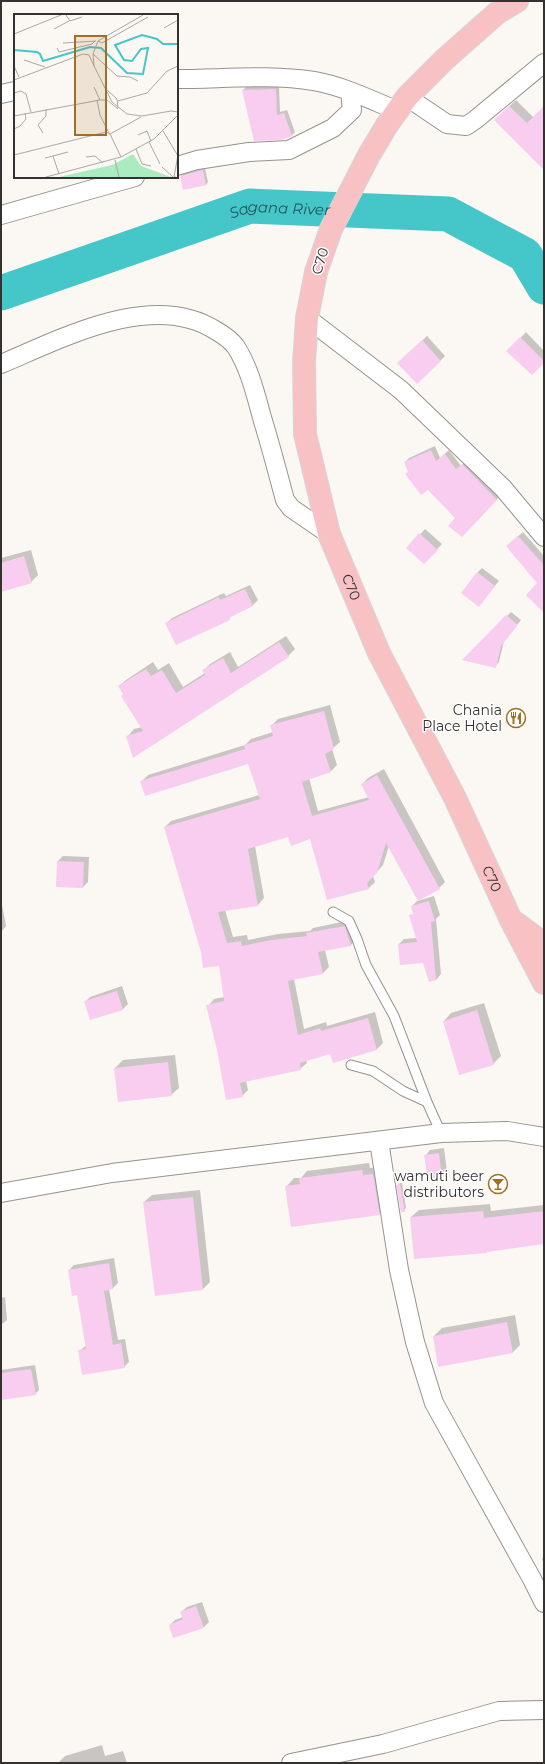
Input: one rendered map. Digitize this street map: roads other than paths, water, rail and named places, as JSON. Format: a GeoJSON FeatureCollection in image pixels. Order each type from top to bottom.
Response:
{"type":"FeatureCollection","features":[{"type":"Feature","properties":{"kind":"highway"},"geometry":{"type":"LineString","coordinates":[[403,104],[445,58],[497,13],[517,1]]}},
{"type":"Feature","properties":{"kind":"highway","name":"C70"},"geometry":{"type":"LineString","coordinates":[[403,104],[369,155],[331,229],[316,272],[307,318],[304,362],[305,434],[329,534],[379,653],[455,798],[511,920],[544,983]]}},
{"type":"Feature","properties":{"kind":"highway"},"geometry":{"type":"LineString","coordinates":[[511,920],[544,944]]}},
{"type":"Feature","properties":{"kind":"street"},"geometry":{"type":"LineString","coordinates":[[178,79],[260,77],[315,81],[350,92],[403,104],[447,124],[466,126],[544,63]]}},
{"type":"Feature","properties":{"kind":"street"},"geometry":{"type":"LineString","coordinates":[[1,94],[14,92]]}},
{"type":"Feature","properties":{"kind":"street"},"geometry":{"type":"LineString","coordinates":[[178,166],[197,160],[249,152],[289,150],[333,128],[352,110],[350,92]]}},
{"type":"Feature","properties":{"kind":"street"},"geometry":{"type":"LineString","coordinates":[[1,215],[131,178]]}},
{"type":"Feature","properties":{"kind":"street"},"geometry":{"type":"LineString","coordinates":[[1,364],[84,329],[125,317],[183,317],[203,323],[235,346],[246,366],[286,500],[291,508],[329,534]]}},
{"type":"Feature","properties":{"kind":"street"},"geometry":{"type":"LineString","coordinates":[[307,318],[401,390],[503,488],[544,538]]}},
{"type":"Feature","properties":{"kind":"street"},"geometry":{"type":"LineString","coordinates":[[1,1193],[112,1173],[441,1133],[507,1131],[544,1137]]}},
{"type":"Feature","properties":{"kind":"street"},"geometry":{"type":"LineString","coordinates":[[379,1141],[399,1270],[415,1342],[434,1403],[532,1579],[544,1604]]}},
{"type":"Feature","properties":{"kind":"street"},"geometry":{"type":"LineString","coordinates":[[291,1763],[383,1744],[499,1710],[544,1710]]}},
{"type":"Feature","properties":{"kind":"lane"},"geometry":{"type":"LineString","coordinates":[[333,912],[349,921],[358,939],[366,966],[394,1016],[427,1102],[441,1133]]}},
{"type":"Feature","properties":{"kind":"lane"},"geometry":{"type":"LineString","coordinates":[[351,1065],[373,1071],[403,1091],[427,1102]]}},
{"type":"Feature","properties":{"kind":"waterway","name":"Sagana River"},"geometry":{"type":"LineString","coordinates":[[1,293],[250,206],[448,214],[525,255],[544,287]]}},
{"type":"Feature","properties":{"kind":"place","name":"Chania Place Hotel"},"geometry":{"type":"Point","coordinates":[516,718]}},
{"type":"Feature","properties":{"kind":"place","name":"wamuti beer distributors"},"geometry":{"type":"Point","coordinates":[498,1184]}}]}
